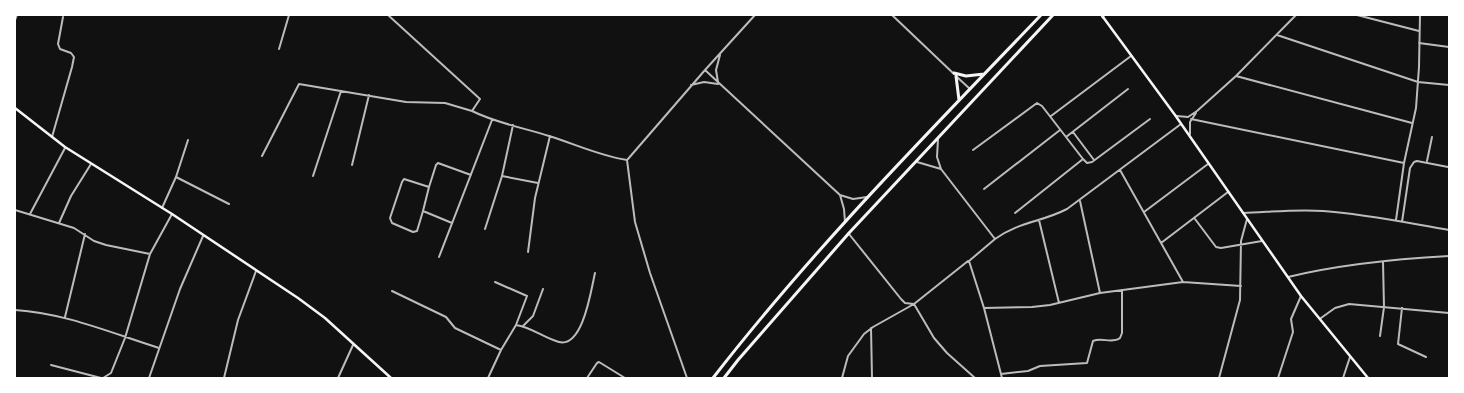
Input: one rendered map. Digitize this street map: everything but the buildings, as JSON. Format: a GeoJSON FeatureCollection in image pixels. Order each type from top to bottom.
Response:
{"type":"FeatureCollection","features":[{"type":"Feature","properties":{"kind":"main road"},"geometry":{"type":"LineString","coordinates":[[714,378],[799,274],[845,222],[1041,15]]}},
{"type":"Feature","properties":{"kind":"main road"},"geometry":{"type":"LineString","coordinates":[[724,378],[848,233],[1053,16]]}},
{"type":"Feature","properties":{"kind":"main road"},"geometry":{"type":"LineString","coordinates":[[1102,16],[1176,115],[1288,278],[1319,320],[1368,378]]}},
{"type":"Feature","properties":{"kind":"main road"},"geometry":{"type":"LineString","coordinates":[[959,101],[955,74],[966,76],[985,73]]}},
{"type":"Feature","properties":{"kind":"main road"},"geometry":{"type":"LineString","coordinates":[[15,108],[65,147],[172,214],[298,298],[325,318],[391,378]]}},
{"type":"Feature","properties":{"kind":"main road"},"geometry":{"type":"LineString","coordinates":[[732,355],[738,360]]}},
{"type":"Feature","properties":{"kind":"street"},"geometry":{"type":"LineString","coordinates":[[15,20],[17,15]]}},
{"type":"Feature","properties":{"kind":"street"},"geometry":{"type":"LineString","coordinates":[[279,49],[290,15]]}},
{"type":"Feature","properties":{"kind":"street"},"geometry":{"type":"LineString","coordinates":[[388,15],[480,99],[472,111]]}},
{"type":"Feature","properties":{"kind":"street"},"geometry":{"type":"LineString","coordinates":[[688,378],[650,273],[635,222],[627,160],[691,85],[755,15]]}},
{"type":"Feature","properties":{"kind":"street"},"geometry":{"type":"LineString","coordinates":[[892,15],[970,89]]}},
{"type":"Feature","properties":{"kind":"street"},"geometry":{"type":"LineString","coordinates":[[1190,137],[1189,126],[1191,119],[1197,111],[1236,76],[1296,15]]}},
{"type":"Feature","properties":{"kind":"street"},"geometry":{"type":"LineString","coordinates":[[1357,15],[1419,31]]}},
{"type":"Feature","properties":{"kind":"street"},"geometry":{"type":"LineString","coordinates":[[1396,220],[1404,163],[1416,108],[1420,15]]}},
{"type":"Feature","properties":{"kind":"street"},"geometry":{"type":"LineString","coordinates":[[52,137],[74,57],[71,52],[60,49],[58,44],[63,17]]}},
{"type":"Feature","properties":{"kind":"street"},"geometry":{"type":"LineString","coordinates":[[1277,35],[1418,82],[1449,85]]}},
{"type":"Feature","properties":{"kind":"street"},"geometry":{"type":"LineString","coordinates":[[1419,43],[1449,47]]}},
{"type":"Feature","properties":{"kind":"street"},"geometry":{"type":"LineString","coordinates":[[719,83],[716,70],[720,53]]}},
{"type":"Feature","properties":{"kind":"street"},"geometry":{"type":"LineString","coordinates":[[1050,116],[1131,56]]}},
{"type":"Feature","properties":{"kind":"street"},"geometry":{"type":"LineString","coordinates":[[705,70],[840,195],[853,199],[870,195]]}},
{"type":"Feature","properties":{"kind":"street"},"geometry":{"type":"LineString","coordinates":[[1236,76],[1412,123]]}},
{"type":"Feature","properties":{"kind":"street"},"geometry":{"type":"LineString","coordinates":[[691,85],[704,82],[719,83]]}},
{"type":"Feature","properties":{"kind":"street"},"geometry":{"type":"LineString","coordinates":[[262,156],[300,84],[406,102],[445,102],[492,120],[550,136],[610,157],[627,160]]}},
{"type":"Feature","properties":{"kind":"street"},"geometry":{"type":"LineString","coordinates":[[1066,137],[1128,90]]}},
{"type":"Feature","properties":{"kind":"street"},"geometry":{"type":"LineString","coordinates":[[313,176],[341,91]]}},
{"type":"Feature","properties":{"kind":"street"},"geometry":{"type":"LineString","coordinates":[[352,165],[369,95]]}},
{"type":"Feature","properties":{"kind":"street"},"geometry":{"type":"LineString","coordinates":[[973,150],[1035,103],[1041,105],[1088,163],[1150,119]]}},
{"type":"Feature","properties":{"kind":"street"},"geometry":{"type":"LineString","coordinates":[[1176,115],[1184,118],[1197,111]]}},
{"type":"Feature","properties":{"kind":"street"},"geometry":{"type":"LineString","coordinates":[[1191,119],[1404,163]]}},
{"type":"Feature","properties":{"kind":"street"},"geometry":{"type":"LineString","coordinates":[[439,257],[492,120]]}},
{"type":"Feature","properties":{"kind":"street"},"geometry":{"type":"LineString","coordinates":[[842,378],[852,348],[871,328],[914,304],[995,239],[1018,225],[1060,213],[1080,201],[1182,124]]}},
{"type":"Feature","properties":{"kind":"street"},"geometry":{"type":"LineString","coordinates":[[485,229],[502,176],[513,125]]}},
{"type":"Feature","properties":{"kind":"street"},"geometry":{"type":"LineString","coordinates":[[984,189],[1060,130]]}},
{"type":"Feature","properties":{"kind":"street"},"geometry":{"type":"LineString","coordinates":[[1073,132],[1094,160]]}},
{"type":"Feature","properties":{"kind":"street"},"geometry":{"type":"LineString","coordinates":[[528,252],[538,183],[550,136]]}},
{"type":"Feature","properties":{"kind":"street"},"geometry":{"type":"LineString","coordinates":[[939,136],[937,157],[941,169],[995,239]]}},
{"type":"Feature","properties":{"kind":"street"},"geometry":{"type":"LineString","coordinates":[[1427,162],[1432,137]]}},
{"type":"Feature","properties":{"kind":"street"},"geometry":{"type":"LineString","coordinates":[[162,208],[176,178],[188,140]]}},
{"type":"Feature","properties":{"kind":"street"},"geometry":{"type":"LineString","coordinates":[[30,214],[65,147]]}},
{"type":"Feature","properties":{"kind":"street"},"geometry":{"type":"LineString","coordinates":[[1015,213],[1083,159]]}},
{"type":"Feature","properties":{"kind":"street"},"geometry":{"type":"LineString","coordinates":[[1402,222],[1410,168],[1415,161],[1448,167]]}},
{"type":"Feature","properties":{"kind":"street"},"geometry":{"type":"LineString","coordinates":[[915,162],[941,169]]}},
{"type":"Feature","properties":{"kind":"street"},"geometry":{"type":"LineString","coordinates":[[429,187],[404,179],[390,221],[394,225],[415,232],[419,229],[429,187],[438,163],[471,175]]}},
{"type":"Feature","properties":{"kind":"street"},"geometry":{"type":"LineString","coordinates":[[1144,212],[1208,163]]}},
{"type":"Feature","properties":{"kind":"street"},"geometry":{"type":"LineString","coordinates":[[58,223],[71,196],[92,164]]}},
{"type":"Feature","properties":{"kind":"street"},"geometry":{"type":"LineString","coordinates":[[1120,170],[1183,282]]}},
{"type":"Feature","properties":{"kind":"street"},"geometry":{"type":"LineString","coordinates":[[502,176],[538,183]]}},
{"type":"Feature","properties":{"kind":"street"},"geometry":{"type":"LineString","coordinates":[[176,178],[229,204]]}},
{"type":"Feature","properties":{"kind":"street"},"geometry":{"type":"LineString","coordinates":[[1161,243],[1228,192]]}},
{"type":"Feature","properties":{"kind":"street"},"geometry":{"type":"LineString","coordinates":[[840,195],[845,222]]}},
{"type":"Feature","properties":{"kind":"street"},"geometry":{"type":"LineString","coordinates":[[1080,201],[1100,293]]}},
{"type":"Feature","properties":{"kind":"street"},"geometry":{"type":"LineString","coordinates":[[15,210],[74,228],[94,241],[106,245],[150,254]]}},
{"type":"Feature","properties":{"kind":"street"},"geometry":{"type":"LineString","coordinates":[[1243,213],[1290,210],[1324,211],[1396,220],[1449,230]]}},
{"type":"Feature","properties":{"kind":"street"},"geometry":{"type":"LineString","coordinates":[[423,211],[452,223]]}},
{"type":"Feature","properties":{"kind":"street"},"geometry":{"type":"LineString","coordinates":[[51,365],[102,378],[111,372],[125,338],[150,254],[172,214]]}},
{"type":"Feature","properties":{"kind":"street"},"geometry":{"type":"LineString","coordinates":[[1039,219],[1059,303]]}},
{"type":"Feature","properties":{"kind":"street"},"geometry":{"type":"LineString","coordinates":[[1195,219],[1216,247],[1221,248],[1262,240]]}},
{"type":"Feature","properties":{"kind":"street"},"geometry":{"type":"LineString","coordinates":[[1219,378],[1240,300],[1241,244],[1242,233],[1247,219]]}},
{"type":"Feature","properties":{"kind":"street"},"geometry":{"type":"LineString","coordinates":[[848,233],[905,304],[914,304]]}},
{"type":"Feature","properties":{"kind":"street"},"geometry":{"type":"LineString","coordinates":[[65,317],[85,234]]}},
{"type":"Feature","properties":{"kind":"street"},"geometry":{"type":"LineString","coordinates":[[149,378],[180,289],[203,236]]}},
{"type":"Feature","properties":{"kind":"street"},"geometry":{"type":"LineString","coordinates":[[1288,278],[1354,264],[1449,256]]}},
{"type":"Feature","properties":{"kind":"street"},"geometry":{"type":"LineString","coordinates":[[969,261],[984,308],[1002,378]]}},
{"type":"Feature","properties":{"kind":"street"},"geometry":{"type":"LineString","coordinates":[[1380,336],[1384,307],[1383,262]]}},
{"type":"Feature","properties":{"kind":"street"},"geometry":{"type":"LineString","coordinates":[[224,378],[238,320],[256,271]]}},
{"type":"Feature","properties":{"kind":"street"},"geometry":{"type":"LineString","coordinates":[[516,325],[523,326],[558,342],[565,343],[570,340],[579,331],[591,294],[595,273]]}},
{"type":"Feature","properties":{"kind":"street"},"geometry":{"type":"LineString","coordinates":[[488,378],[501,350],[516,325],[527,296],[495,282]]}},
{"type":"Feature","properties":{"kind":"street"},"geometry":{"type":"LineString","coordinates":[[984,308],[1032,307],[1059,303],[1100,293],[1183,282],[1241,286]]}},
{"type":"Feature","properties":{"kind":"street"},"geometry":{"type":"LineString","coordinates":[[523,326],[533,316],[543,289]]}},
{"type":"Feature","properties":{"kind":"street"},"geometry":{"type":"LineString","coordinates":[[1001,374],[1028,371],[1040,366],[1087,363],[1091,344],[1095,339],[1113,341],[1120,338],[1122,334],[1122,290]]}},
{"type":"Feature","properties":{"kind":"street"},"geometry":{"type":"LineString","coordinates":[[392,291],[446,317],[455,328],[501,350]]}},
{"type":"Feature","properties":{"kind":"street"},"geometry":{"type":"LineString","coordinates":[[1278,378],[1293,332],[1291,319],[1302,296]]}},
{"type":"Feature","properties":{"kind":"street"},"geometry":{"type":"LineString","coordinates":[[914,304],[934,338],[975,378]]}},
{"type":"Feature","properties":{"kind":"street"},"geometry":{"type":"LineString","coordinates":[[1319,320],[1335,308],[1348,304],[1449,313]]}},
{"type":"Feature","properties":{"kind":"street"},"geometry":{"type":"LineString","coordinates":[[1402,308],[1398,344],[1426,357]]}},
{"type":"Feature","properties":{"kind":"street"},"geometry":{"type":"LineString","coordinates":[[15,310],[65,317],[159,348]]}},
{"type":"Feature","properties":{"kind":"street"},"geometry":{"type":"LineString","coordinates":[[871,328],[872,378]]}},
{"type":"Feature","properties":{"kind":"street"},"geometry":{"type":"LineString","coordinates":[[338,378],[353,345]]}},
{"type":"Feature","properties":{"kind":"street"},"geometry":{"type":"LineString","coordinates":[[1343,378],[1350,357]]}},
{"type":"Feature","properties":{"kind":"street"},"geometry":{"type":"LineString","coordinates":[[587,378],[599,362],[625,378]]}}]}
